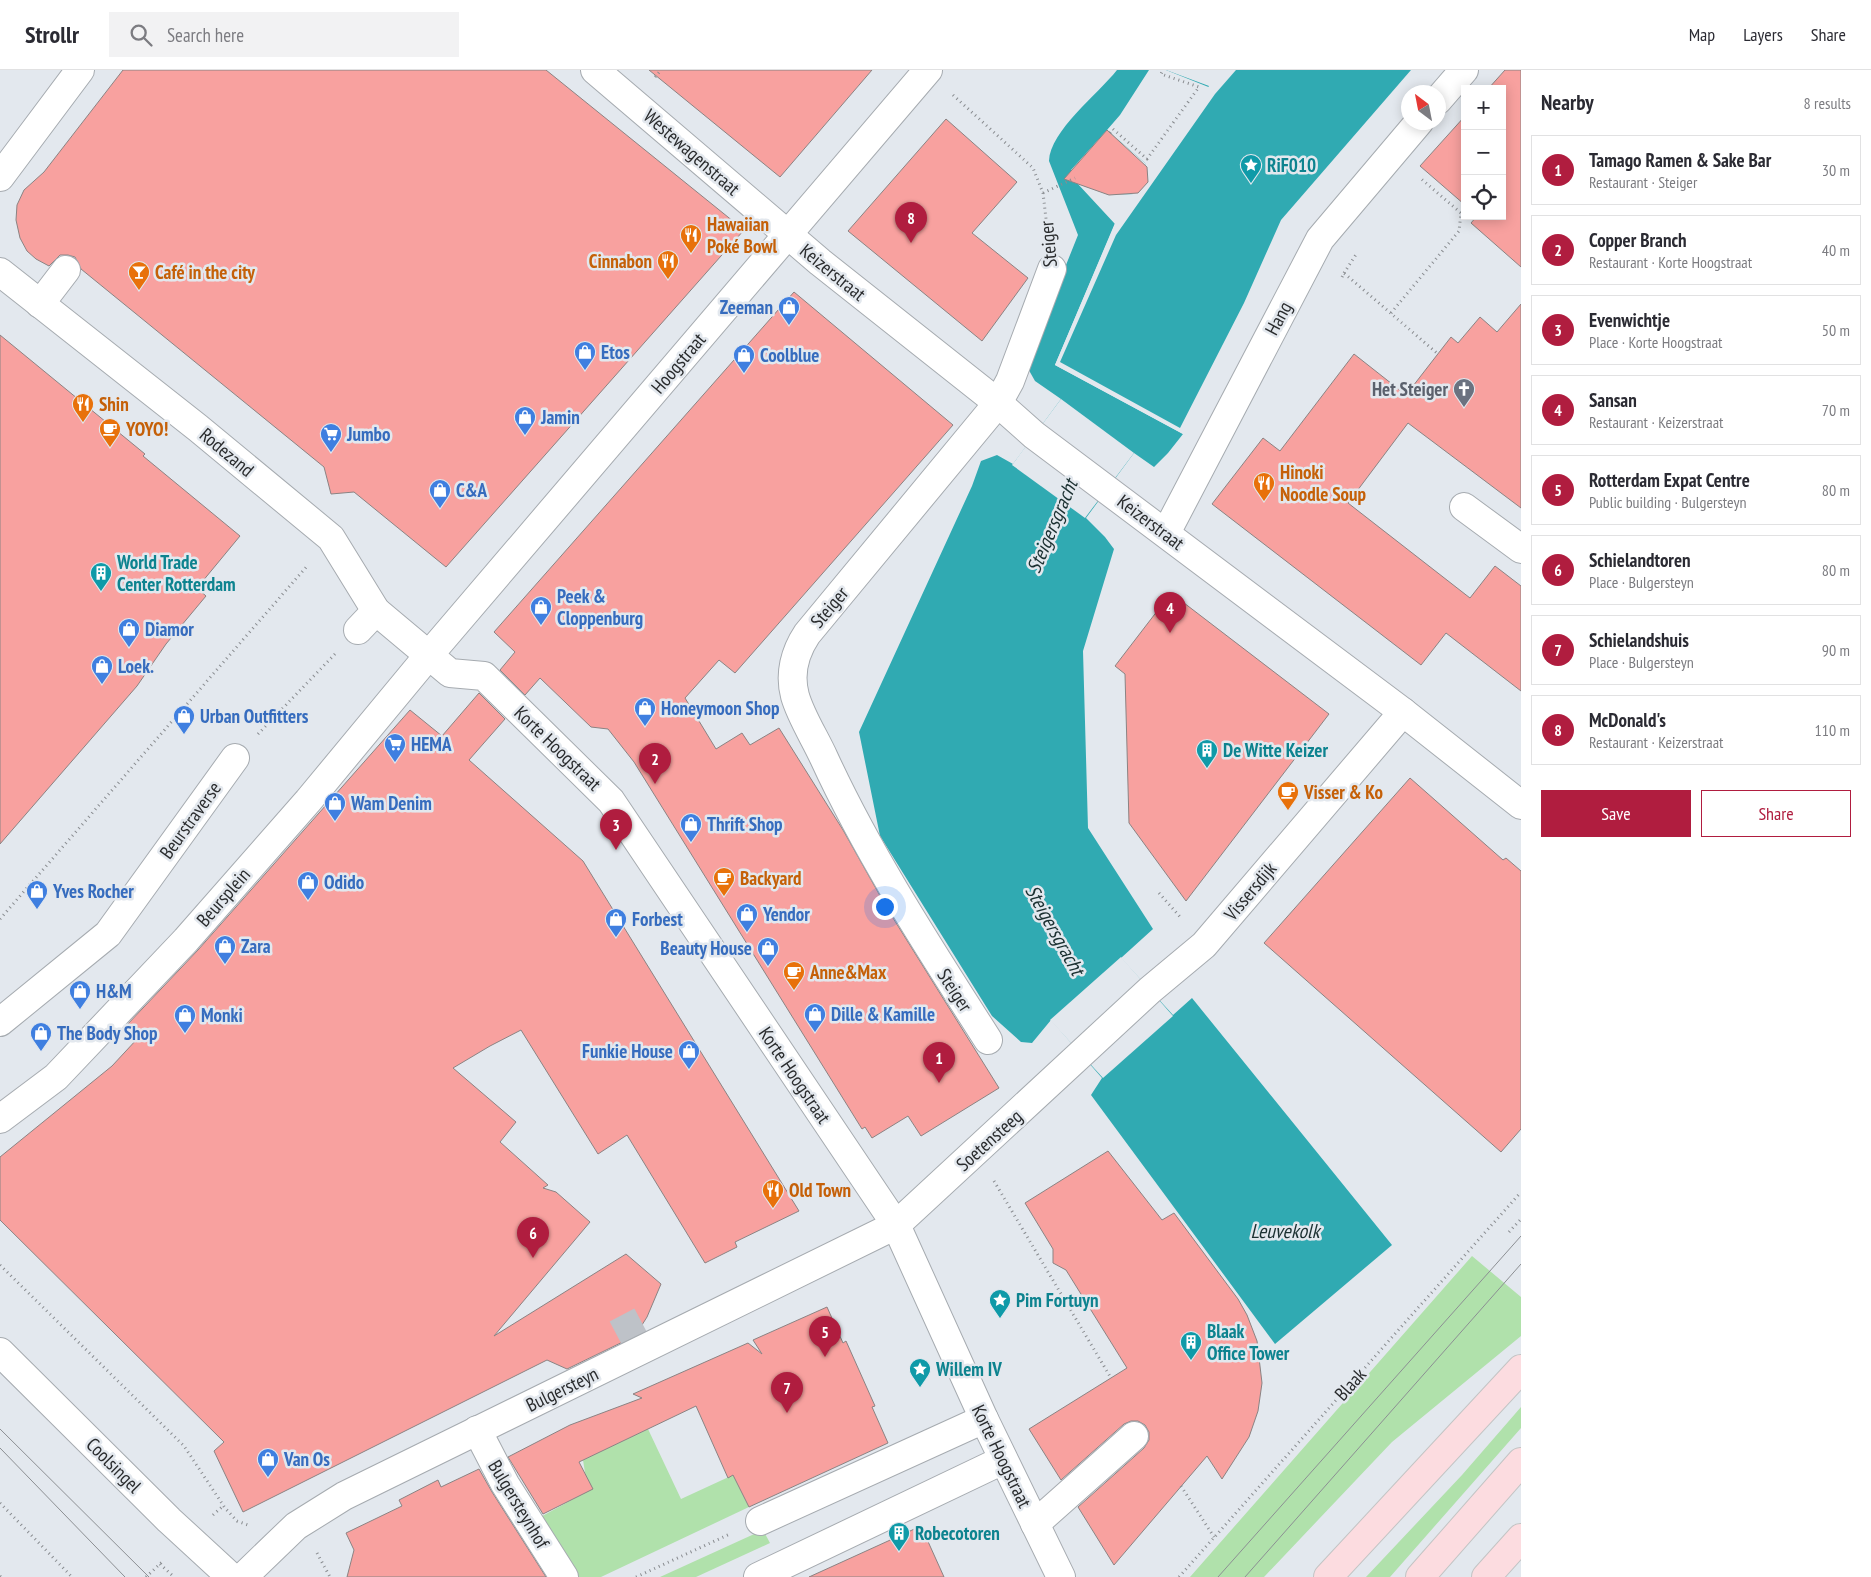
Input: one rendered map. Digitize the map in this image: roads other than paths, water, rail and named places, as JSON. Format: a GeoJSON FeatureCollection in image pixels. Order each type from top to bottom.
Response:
{"type":"FeatureCollection","features":[{"type":"Feature","properties":{"kind":"main road"},"geometry":{"type":"LineString","coordinates":[[1328,1577],[1521,1369]]}},
{"type":"Feature","properties":{"kind":"main road"},"geometry":{"type":"LineString","coordinates":[[1420,1577],[1521,1462]]}},
{"type":"Feature","properties":{"kind":"main road"},"geometry":{"type":"LineString","coordinates":[[1486,1577],[1521,1538]]}},
{"type":"Feature","properties":{"kind":"street"},"geometry":{"type":"LineString","coordinates":[[0,177],[80,70]]}},
{"type":"Feature","properties":{"kind":"street","name":"Westewagenstraat"},"geometry":{"type":"LineString","coordinates":[[595,70],[788,234]]}},
{"type":"Feature","properties":{"kind":"street"},"geometry":{"type":"LineString","coordinates":[[1446,91],[1464,70]]}},
{"type":"Feature","properties":{"kind":"street","name":"Hoogstraat"},"geometry":{"type":"LineString","coordinates":[[428,656],[928,71]]}},
{"type":"Feature","properties":{"kind":"street","name":"Hang"},"geometry":{"type":"LineString","coordinates":[[1166,533],[1320,239],[1412,130]]}},
{"type":"Feature","properties":{"kind":"street","name":"Keizerstraat"},"geometry":{"type":"LineString","coordinates":[[788,234],[998,403],[1034,436],[1403,712],[1521,804]]}},
{"type":"Feature","properties":{"kind":"street","name":"Steiger"},"geometry":{"type":"LineString","coordinates":[[988,1040],[933,955],[841,795],[795,695],[794,678],[798,648],[807,634],[998,403],[1010,381],[1052,269]]}},
{"type":"Feature","properties":{"kind":"street"},"geometry":{"type":"LineString","coordinates":[[47,309],[66,270]]}},
{"type":"Feature","properties":{"kind":"street","name":"Rodezand"},"geometry":{"type":"LineString","coordinates":[[0,272],[198,428],[331,538],[367,620],[428,656]]}},
{"type":"Feature","properties":{"kind":"street"},"geometry":{"type":"LineString","coordinates":[[1464,507],[1521,550]]}},
{"type":"Feature","properties":{"kind":"street","name":"Beursplein"},"geometry":{"type":"LineString","coordinates":[[0,1119],[56,1077],[186,940],[308,801],[428,656]]}},
{"type":"Feature","properties":{"kind":"street","name":"Korte Hoogstraat"},"geometry":{"type":"LineString","coordinates":[[428,656],[450,673],[484,676],[611,801],[896,1225],[1003,1460],[1061,1577]]}},
{"type":"Feature","properties":{"kind":"street","name":"Vissersdijk"},"geometry":{"type":"LineString","coordinates":[[1082,1056],[1150,990],[1204,944],[1223,924],[1403,712]]}},
{"type":"Feature","properties":{"kind":"street","name":"Beurstraverse"},"geometry":{"type":"LineString","coordinates":[[0,1022],[108,934],[235,758]]}},
{"type":"Feature","properties":{"kind":"street","name":"Soetensteeg"},"geometry":{"type":"LineString","coordinates":[[896,1225],[976,1150],[1082,1056]]}},
{"type":"Feature","properties":{"kind":"street","name":"Bulgersteyn"},"geometry":{"type":"LineString","coordinates":[[244,1577],[290,1532],[344,1496],[896,1225]]}},
{"type":"Feature","properties":{"kind":"street","name":"Coolsingel"},"geometry":{"type":"LineString","coordinates":[[0,1352],[170,1520],[231,1577]]}},
{"type":"Feature","properties":{"kind":"street"},"geometry":{"type":"LineString","coordinates":[[760,1520],[984,1419]]}},
{"type":"Feature","properties":{"kind":"street","name":"Bulgersteynhof"},"geometry":{"type":"LineString","coordinates":[[477,1430],[505,1484],[564,1577]]}},
{"type":"Feature","properties":{"kind":"street"},"geometry":{"type":"LineString","coordinates":[[1035,1524],[1134,1436]]}},
{"type":"Feature","properties":{"kind":"street"},"geometry":{"type":"LineString","coordinates":[[758,1577],[1003,1460]]}},
{"type":"Feature","properties":{"kind":"water"},"geometry":{"type":"Polygon","coordinates":[[[1117,70],[1166,70],[1209,86],[1149,172],[1145,163],[1107,130],[1071,170],[1077,183],[1109,195],[1133,194],[1115,223],[1055,365],[1183,434],[1154,467],[1134,453],[1086,518],[1114,549],[1083,651],[1088,828],[1153,929],[1121,958],[1173,1015],[1192,998],[1392,1245],[1275,1344],[1091,1095],[1102,1078],[1051,1020],[1032,1043],[1021,1042],[992,1016],[880,836],[859,732],[972,486],[981,461],[997,455],[1013,464],[1061,399],[1035,381],[1026,365],[1078,235],[1049,161],[1051,149],[1076,113],[1117,70]]]}},
{"type":"Feature","properties":{"kind":"water"},"geometry":{"type":"Polygon","coordinates":[[[1236,70],[1411,70],[1281,220],[1244,303],[1180,428],[1060,362],[1116,235],[1215,94],[1236,70]]]}},
{"type":"Feature","properties":{"kind":"tunnel"},"geometry":{"type":"LineString","coordinates":[[622,1315],[641,1351]]}},
{"type":"Feature","properties":{"kind":"tram line"},"geometry":{"type":"LineString","coordinates":[[1218,1577],[1521,1236]]}},
{"type":"Feature","properties":{"kind":"tram line"},"geometry":{"type":"LineString","coordinates":[[1245,1577],[1521,1264]]}},
{"type":"Feature","properties":{"kind":"tram line"},"geometry":{"type":"LineString","coordinates":[[0,1429],[149,1577]]}},
{"type":"Feature","properties":{"kind":"tram line"},"geometry":{"type":"LineString","coordinates":[[0,1448],[125,1577]]}},
{"type":"Feature","properties":{"kind":"place","name":"RiF010"},"geometry":{"type":"Point","coordinates":[1251,184]}},
{"type":"Feature","properties":{"kind":"place","name":"McDonald's"},"geometry":{"type":"Point","coordinates":[911,243]}},
{"type":"Feature","properties":{"kind":"place","name":"Hawaiian Poké Bowl"},"geometry":{"type":"Point","coordinates":[691,254]}},
{"type":"Feature","properties":{"kind":"place","name":"Cinnabon"},"geometry":{"type":"Point","coordinates":[668,280]}},
{"type":"Feature","properties":{"kind":"place","name":"Café in the city"},"geometry":{"type":"Point","coordinates":[139,291]}},
{"type":"Feature","properties":{"kind":"place","name":"Zeeman"},"geometry":{"type":"Point","coordinates":[789,326]}},
{"type":"Feature","properties":{"kind":"place","name":"Etos"},"geometry":{"type":"Point","coordinates":[585,371]}},
{"type":"Feature","properties":{"kind":"place","name":"Coolblue"},"geometry":{"type":"Point","coordinates":[744,374]}},
{"type":"Feature","properties":{"kind":"place","name":"Het Steiger"},"geometry":{"type":"Point","coordinates":[1464,408]}},
{"type":"Feature","properties":{"kind":"place","name":"Shin"},"geometry":{"type":"Point","coordinates":[83,423]}},
{"type":"Feature","properties":{"kind":"place","name":"Jamin"},"geometry":{"type":"Point","coordinates":[525,436]}},
{"type":"Feature","properties":{"kind":"place","name":"YOYO!"},"geometry":{"type":"Point","coordinates":[110,448]}},
{"type":"Feature","properties":{"kind":"place","name":"Jumbo"},"geometry":{"type":"Point","coordinates":[331,453]}},
{"type":"Feature","properties":{"kind":"place","name":"Hinoki Noodle Soup"},"geometry":{"type":"Point","coordinates":[1264,502]}},
{"type":"Feature","properties":{"kind":"place","name":"C&A"},"geometry":{"type":"Point","coordinates":[440,509]}},
{"type":"Feature","properties":{"kind":"place","name":"World Trade Center Rotterdam"},"geometry":{"type":"Point","coordinates":[101,592]}},
{"type":"Feature","properties":{"kind":"place","name":"Peek & Cloppenburg"},"geometry":{"type":"Point","coordinates":[541,626]}},
{"type":"Feature","properties":{"kind":"place","name":"Sansan"},"geometry":{"type":"Point","coordinates":[1170,633]}},
{"type":"Feature","properties":{"kind":"place","name":"Diamor"},"geometry":{"type":"Point","coordinates":[129,648]}},
{"type":"Feature","properties":{"kind":"place","name":"Loek."},"geometry":{"type":"Point","coordinates":[102,685]}},
{"type":"Feature","properties":{"kind":"place","name":"Honeymoon Shop"},"geometry":{"type":"Point","coordinates":[645,727]}},
{"type":"Feature","properties":{"kind":"place","name":"Urban Outfitters"},"geometry":{"type":"Point","coordinates":[184,735]}},
{"type":"Feature","properties":{"kind":"place","name":"HEMA"},"geometry":{"type":"Point","coordinates":[395,763]}},
{"type":"Feature","properties":{"kind":"place","name":"De Witte Keizer"},"geometry":{"type":"Point","coordinates":[1207,769]}},
{"type":"Feature","properties":{"kind":"place","name":"Copper Branch"},"geometry":{"type":"Point","coordinates":[655,784]}},
{"type":"Feature","properties":{"kind":"place","name":"Visser & Ko"},"geometry":{"type":"Point","coordinates":[1288,811]}},
{"type":"Feature","properties":{"kind":"place","name":"Wam Denim"},"geometry":{"type":"Point","coordinates":[335,822]}},
{"type":"Feature","properties":{"kind":"place","name":"Thrift Shop"},"geometry":{"type":"Point","coordinates":[691,843]}},
{"type":"Feature","properties":{"kind":"place","name":"Evenwichtje"},"geometry":{"type":"Point","coordinates":[616,850]}},
{"type":"Feature","properties":{"kind":"place","name":"Backyard"},"geometry":{"type":"Point","coordinates":[724,897]}},
{"type":"Feature","properties":{"kind":"place","name":"Odido"},"geometry":{"type":"Point","coordinates":[308,901]}},
{"type":"Feature","properties":{"kind":"place","name":"Yves Rocher"},"geometry":{"type":"Point","coordinates":[37,910]}},
{"type":"Feature","properties":{"kind":"place","name":"Yendor"},"geometry":{"type":"Point","coordinates":[747,933]}},
{"type":"Feature","properties":{"kind":"place","name":"Forbest"},"geometry":{"type":"Point","coordinates":[616,938]}},
{"type":"Feature","properties":{"kind":"place","name":"Zara"},"geometry":{"type":"Point","coordinates":[225,965]}},
{"type":"Feature","properties":{"kind":"place","name":"Beauty House"},"geometry":{"type":"Point","coordinates":[768,967]}},
{"type":"Feature","properties":{"kind":"place","name":"Anne&Max"},"geometry":{"type":"Point","coordinates":[794,991]}},
{"type":"Feature","properties":{"kind":"place","name":"H&M"},"geometry":{"type":"Point","coordinates":[80,1010]}},
{"type":"Feature","properties":{"kind":"place","name":"Dille & Kamille"},"geometry":{"type":"Point","coordinates":[815,1033]}},
{"type":"Feature","properties":{"kind":"place","name":"Monki"},"geometry":{"type":"Point","coordinates":[185,1034]}},
{"type":"Feature","properties":{"kind":"place","name":"The Body Shop"},"geometry":{"type":"Point","coordinates":[41,1052]}},
{"type":"Feature","properties":{"kind":"place","name":"Funkie House"},"geometry":{"type":"Point","coordinates":[689,1070]}},
{"type":"Feature","properties":{"kind":"place","name":"Tamago Ramen & Sake Bar"},"geometry":{"type":"Point","coordinates":[939,1083]}},
{"type":"Feature","properties":{"kind":"place","name":"Old Town"},"geometry":{"type":"Point","coordinates":[773,1209]}},
{"type":"Feature","properties":{"kind":"place","name":"Schielandtoren"},"geometry":{"type":"Point","coordinates":[533,1258]}},
{"type":"Feature","properties":{"kind":"place","name":"Pim Fortuyn"},"geometry":{"type":"Point","coordinates":[1000,1319]}},
{"type":"Feature","properties":{"kind":"place","name":"Rotterdam Expat Centre"},"geometry":{"type":"Point","coordinates":[825,1357]}},
{"type":"Feature","properties":{"kind":"place","name":"Blaak Office Tower"},"geometry":{"type":"Point","coordinates":[1191,1361]}},
{"type":"Feature","properties":{"kind":"place","name":"Willem IV"},"geometry":{"type":"Point","coordinates":[920,1388]}},
{"type":"Feature","properties":{"kind":"place","name":"Schielandshuis"},"geometry":{"type":"Point","coordinates":[787,1413]}},
{"type":"Feature","properties":{"kind":"place","name":"Van Os"},"geometry":{"type":"Point","coordinates":[268,1478]}},
{"type":"Feature","properties":{"kind":"place","name":"Robecotoren"},"geometry":{"type":"Point","coordinates":[899,1552]}},
{"type":"Feature","properties":{"kind":"water label","name":"Steigersgracht"},"geometry":{"type":"Point","coordinates":[1052,526]}},
{"type":"Feature","properties":{"kind":"water label","name":"Steigersgracht"},"geometry":{"type":"Point","coordinates":[1055,930]}},
{"type":"Feature","properties":{"kind":"water label","name":"Leuvekolk"},"geometry":{"type":"Point","coordinates":[1285,1231]}}]}
